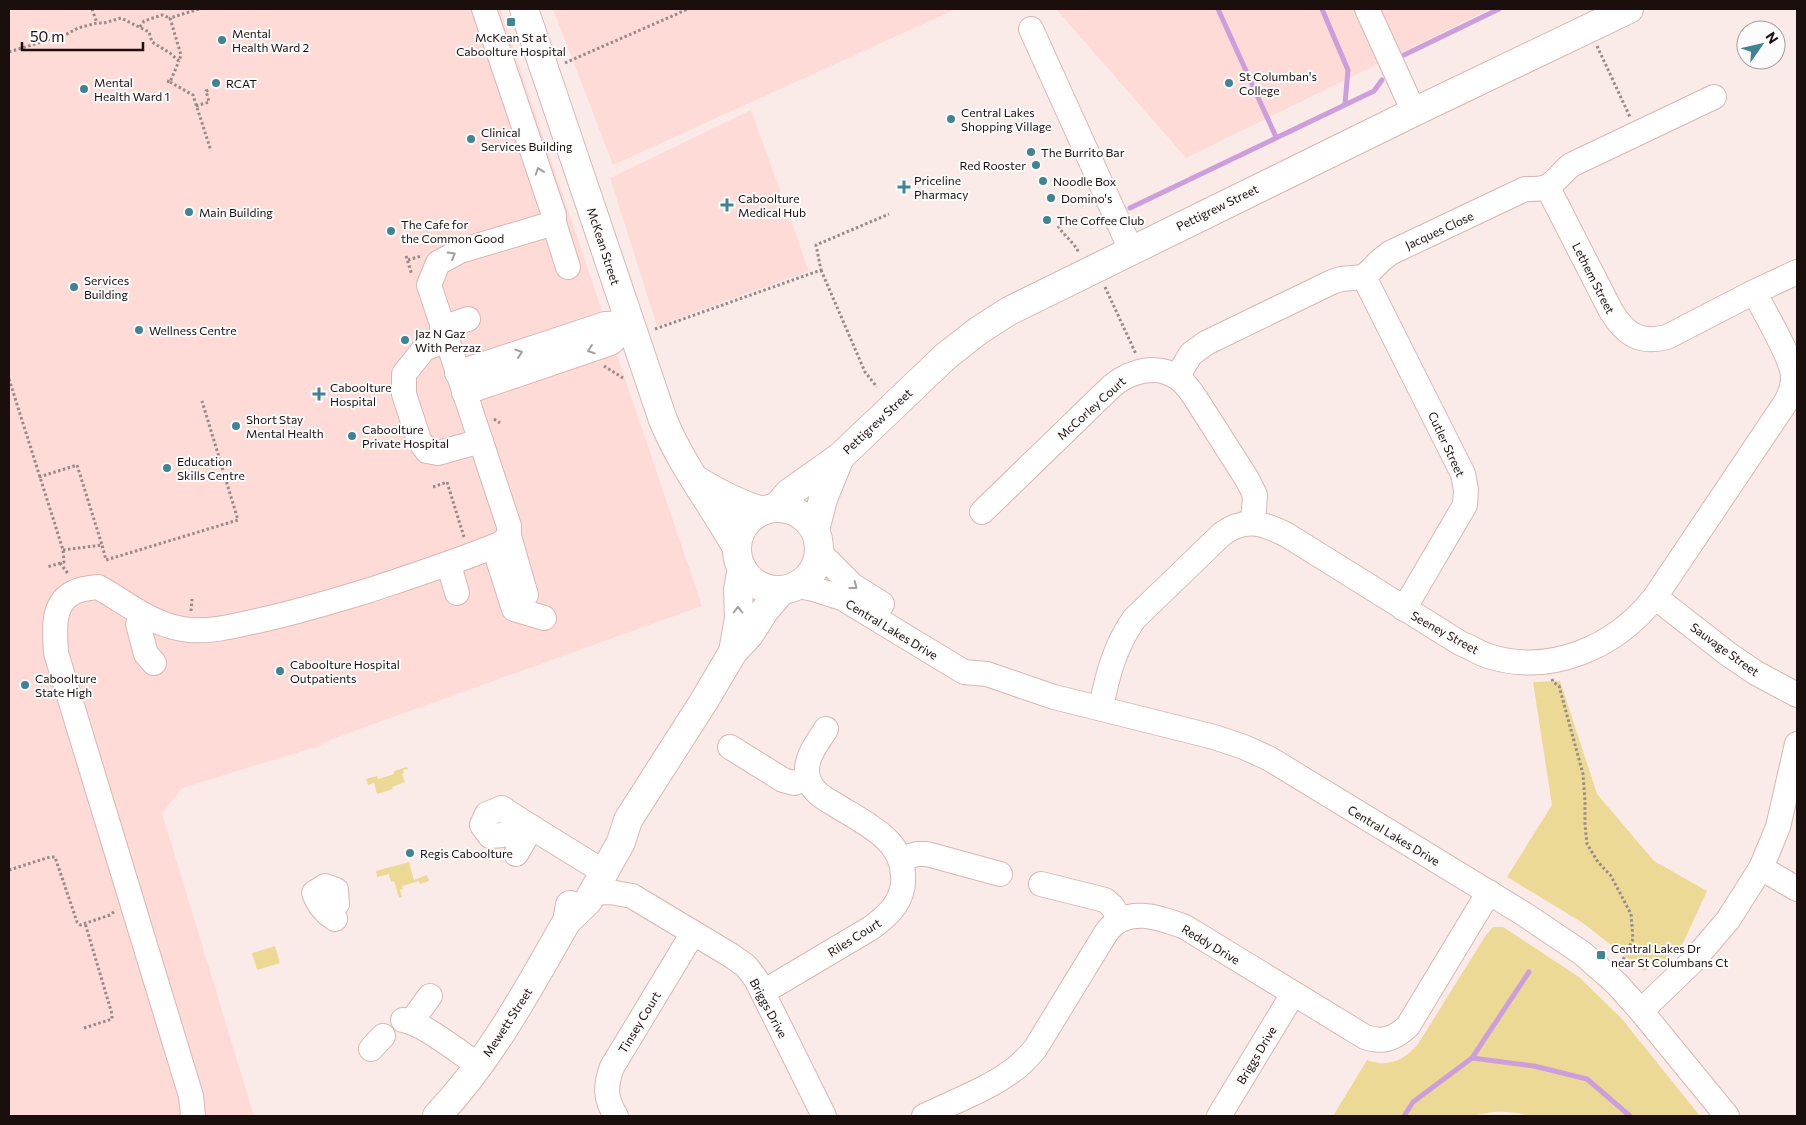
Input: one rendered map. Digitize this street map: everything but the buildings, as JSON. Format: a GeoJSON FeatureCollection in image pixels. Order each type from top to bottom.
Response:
{"type":"FeatureCollection","features":[{"type":"Feature","properties":{"kind":"main road","name":"McKean Street"},"geometry":{"type":"LineString","coordinates":[[524,9],[643,326],[673,444],[684,464],[695,478],[739,558]]}},
{"type":"Feature","properties":{"kind":"main road","name":"Pettigrew Street"},"geometry":{"type":"LineString","coordinates":[[769,509],[840,457],[946,356],[978,331],[1009,311],[1028,300],[1629,9]]}},
{"type":"Feature","properties":{"kind":"main road","name":"Pettigrew Street"},"geometry":{"type":"LineString","coordinates":[[817,541],[823,499],[840,457]]}},
{"type":"Feature","properties":{"kind":"main road","name":"McKean Street"},"geometry":{"type":"LineString","coordinates":[[695,478],[718,494],[744,505],[769,509]]}},
{"type":"Feature","properties":{"kind":"main road"},"geometry":{"type":"LineString","coordinates":[[769,509],[788,509],[799,513],[808,521],[817,541],[817,562],[813,572],[805,581],[789,588],[770,590],[758,585],[749,578],[739,558],[739,536],[744,526],[752,517],[769,509]]}},
{"type":"Feature","properties":{"kind":"main road","name":"Mewett Street"},"geometry":{"type":"LineString","coordinates":[[733,652],[738,618],[739,558]]}},
{"type":"Feature","properties":{"kind":"main road","name":"Mewett Street"},"geometry":{"type":"LineString","coordinates":[[567,921],[571,900],[621,842],[628,820],[733,652],[749,635],[765,610],[789,588]]}},
{"type":"Feature","properties":{"kind":"main road","name":"Mewett Street"},"geometry":{"type":"LineString","coordinates":[[437,1116],[501,1035],[567,921],[588,901],[593,893],[602,862]]}},
{"type":"Feature","properties":{"kind":"street"},"geometry":{"type":"LineString","coordinates":[[484,9],[554,215],[554,223],[568,267]]}},
{"type":"Feature","properties":{"kind":"street"},"geometry":{"type":"LineString","coordinates":[[1367,9],[1414,112]]}},
{"type":"Feature","properties":{"kind":"street"},"geometry":{"type":"LineString","coordinates":[[1030,29],[1082,133],[1131,250]]}},
{"type":"Feature","properties":{"kind":"street"},"geometry":{"type":"LineString","coordinates":[[1548,188],[1571,165],[1714,97]]}},
{"type":"Feature","properties":{"kind":"street","name":"Jacques Close"},"geometry":{"type":"LineString","coordinates":[[1364,277],[1390,253],[1525,189],[1548,188]]}},
{"type":"Feature","properties":{"kind":"street","name":"Lethem Street"},"geometry":{"type":"LineString","coordinates":[[1548,188],[1619,324],[1641,339],[1654,340],[1667,337],[1797,272]]}},
{"type":"Feature","properties":{"kind":"street"},"geometry":{"type":"LineString","coordinates":[[458,593],[484,550],[509,526],[429,285],[438,263],[460,250],[554,223]]}},
{"type":"Feature","properties":{"kind":"street"},"geometry":{"type":"LineString","coordinates":[[1101,708],[1114,654],[1123,635],[1134,619],[1222,534],[1233,526],[1253,522],[1255,495],[1247,479],[1196,399],[1177,377],[1190,354],[1206,343],[1332,282],[1341,279],[1364,277]]}},
{"type":"Feature","properties":{"kind":"street","name":"Cutler Street"},"geometry":{"type":"LineString","coordinates":[[1364,277],[1464,474],[1466,490],[1465,504],[1404,609]]}},
{"type":"Feature","properties":{"kind":"street","name":"Seeney Street"},"geometry":{"type":"LineString","coordinates":[[1253,522],[1271,527],[1287,535],[1460,643],[1488,656],[1509,660],[1550,662],[1591,650],[1610,640],[1644,612],[1786,402],[1792,389],[1793,376],[1789,361],[1754,292]]}},
{"type":"Feature","properties":{"kind":"street"},"geometry":{"type":"LineString","coordinates":[[468,319],[424,349],[404,374],[404,394],[419,440],[427,451],[438,452],[481,441]]}},
{"type":"Feature","properties":{"kind":"street"},"geometry":{"type":"LineString","coordinates":[[461,383],[605,324],[643,326]]}},
{"type":"Feature","properties":{"kind":"street","name":"McCorley Court"},"geometry":{"type":"LineString","coordinates":[[982,512],[1123,377],[1139,371],[1152,370],[1177,377]]}},
{"type":"Feature","properties":{"kind":"street","name":"Central Lakes Drive"},"geometry":{"type":"LineString","coordinates":[[817,541],[852,585],[968,657],[987,674]]}},
{"type":"Feature","properties":{"kind":"street"},"geometry":{"type":"LineString","coordinates":[[484,550],[531,608]]}},
{"type":"Feature","properties":{"kind":"street"},"geometry":{"type":"LineString","coordinates":[[193,1116],[191,1096],[58,661],[55,629],[56,614],[62,600],[72,593],[98,587],[150,619],[190,630],[226,627],[298,612],[484,550]]}},
{"type":"Feature","properties":{"kind":"street","name":"Central Lakes Drive"},"geometry":{"type":"LineString","coordinates":[[789,588],[822,591],[842,598],[964,672],[987,674],[1054,697],[1221,739],[1244,746],[1270,759],[1489,892],[1582,953],[1617,984],[1727,1116]]}},
{"type":"Feature","properties":{"kind":"street","name":"Sauvage Street"},"geometry":{"type":"LineString","coordinates":[[1655,597],[1756,673],[1797,695]]}},
{"type":"Feature","properties":{"kind":"street"},"geometry":{"type":"LineString","coordinates":[[730,747],[783,780],[794,782],[808,779],[809,757],[826,729]]}},
{"type":"Feature","properties":{"kind":"street"},"geometry":{"type":"LineString","coordinates":[[1641,1011],[1692,962],[1728,920],[1762,868],[1778,827],[1797,744]]}},
{"type":"Feature","properties":{"kind":"street","name":"Riles Court"},"geometry":{"type":"LineString","coordinates":[[762,992],[871,928],[892,910],[900,898],[904,886],[900,859],[894,847],[887,839],[875,829],[821,796],[808,779]]}},
{"type":"Feature","properties":{"kind":"street"},"geometry":{"type":"LineString","coordinates":[[516,854],[527,825],[602,862]]}},
{"type":"Feature","properties":{"kind":"street"},"geometry":{"type":"LineString","coordinates":[[900,859],[918,854],[927,854],[1000,874]]}},
{"type":"Feature","properties":{"kind":"street","name":"Briggs Drive"},"geometry":{"type":"LineString","coordinates":[[602,862],[616,872],[632,896]]}},
{"type":"Feature","properties":{"kind":"street"},"geometry":{"type":"LineString","coordinates":[[1762,868],[1797,889]]}},
{"type":"Feature","properties":{"kind":"street"},"geometry":{"type":"LineString","coordinates":[[924,1116],[999,1080],[1024,1061],[1035,1049],[1112,924],[1120,919],[1112,906],[1105,900],[1041,884]]}},
{"type":"Feature","properties":{"kind":"street","name":"Briggs Drive"},"geometry":{"type":"LineString","coordinates":[[593,893],[610,892],[632,896],[746,966],[756,979],[824,1116]]}},
{"type":"Feature","properties":{"kind":"street","name":"Reddy Drive"},"geometry":{"type":"LineString","coordinates":[[1120,919],[1130,916],[1141,916],[1168,921],[1185,927],[1365,1038],[1375,1041],[1387,1040],[1399,1034],[1408,1026],[1489,892]]}},
{"type":"Feature","properties":{"kind":"street","name":"Tinsey Court"},"geometry":{"type":"LineString","coordinates":[[616,1116],[609,1106],[606,1092],[607,1080],[612,1067],[693,933]]}},
{"type":"Feature","properties":{"kind":"street","name":"Briggs Drive"},"geometry":{"type":"LineString","coordinates":[[1218,1116],[1293,994]]}},
{"type":"Feature","properties":{"kind":"street"},"geometry":{"type":"LineString","coordinates":[[430,996],[407,1021],[478,1065]]}},
{"type":"Feature","properties":{"kind":"path"},"geometry":{"type":"LineString","coordinates":[[92,9],[97,22]]}},
{"type":"Feature","properties":{"kind":"path"},"geometry":{"type":"LineString","coordinates":[[140,27],[144,21],[162,15],[170,18],[199,9]]}},
{"type":"Feature","properties":{"kind":"path"},"geometry":{"type":"LineString","coordinates":[[565,62],[688,9]]}},
{"type":"Feature","properties":{"kind":"path"},"geometry":{"type":"LineString","coordinates":[[9,52],[68,34],[78,28],[97,22],[104,23],[121,18],[149,32],[152,42],[179,61]]}},
{"type":"Feature","properties":{"kind":"path"},"geometry":{"type":"LineString","coordinates":[[170,18],[181,55],[168,81],[193,95],[211,150]]}},
{"type":"Feature","properties":{"kind":"path"},"geometry":{"type":"LineString","coordinates":[[1594,39],[1638,133]]}},
{"type":"Feature","properties":{"kind":"path"},"geometry":{"type":"LineString","coordinates":[[196,106],[209,102],[206,91],[209,90]]}},
{"type":"Feature","properties":{"kind":"path"},"geometry":{"type":"LineString","coordinates":[[877,387],[865,372],[821,270],[816,245],[889,214]]}},
{"type":"Feature","properties":{"kind":"path"},"geometry":{"type":"LineString","coordinates":[[1058,226],[1064,235],[1076,246],[1080,255]]}},
{"type":"Feature","properties":{"kind":"path"},"geometry":{"type":"LineString","coordinates":[[643,326],[821,270]]}},
{"type":"Feature","properties":{"kind":"path"},"geometry":{"type":"LineString","coordinates":[[1104,285],[1137,357],[1139,371]]}},
{"type":"Feature","properties":{"kind":"path"},"geometry":{"type":"LineString","coordinates":[[9,379],[38,477],[63,550],[64,562],[47,568]]}},
{"type":"Feature","properties":{"kind":"path"},"geometry":{"type":"LineString","coordinates":[[38,477],[76,465],[106,560],[238,520],[202,401]]}},
{"type":"Feature","properties":{"kind":"path"},"geometry":{"type":"LineString","coordinates":[[433,487],[446,482],[464,534],[484,550]]}},
{"type":"Feature","properties":{"kind":"path"},"geometry":{"type":"LineString","coordinates":[[63,550],[102,545]]}},
{"type":"Feature","properties":{"kind":"path"},"geometry":{"type":"LineString","coordinates":[[1551,674],[1553,682],[1559,686],[1582,774],[1587,844],[1598,862],[1612,876],[1631,914],[1633,939],[1622,962]]}},
{"type":"Feature","properties":{"kind":"path"},"geometry":{"type":"LineString","coordinates":[[9,870],[50,857],[55,858],[58,861],[75,919],[80,925],[113,913],[117,904],[113,893],[127,889]]}},
{"type":"Feature","properties":{"kind":"path"},"geometry":{"type":"LineString","coordinates":[[84,1028],[112,1019],[85,923]]}},
{"type":"Feature","properties":{"kind":"shaded area","name":"Caboolture Hospital"},"geometry":{"type":"Polygon","coordinates":[[[9,9],[500,9],[702,606],[332,739],[319,746],[182,788],[162,813],[254,1116],[9,1116],[9,9]]]}},
{"type":"Feature","properties":{"kind":"shaded area"},"geometry":{"type":"Polygon","coordinates":[[[553,9],[956,9],[613,165],[553,9]]]}},
{"type":"Feature","properties":{"kind":"shaded area","name":"St Columban's College"},"geometry":{"type":"Polygon","coordinates":[[[1056,9],[1490,9],[1186,158],[1056,9]]]}},
{"type":"Feature","properties":{"kind":"shaded area"},"geometry":{"type":"Polygon","coordinates":[[[751,110],[809,271],[657,326],[610,178],[751,110]]]}},
{"type":"Feature","properties":{"kind":"shaded area"},"geometry":{"type":"Polygon","coordinates":[[[1560,681],[1597,794],[1654,861],[1707,891],[1683,943],[1663,962],[1644,971],[1583,923],[1507,877],[1552,805],[1533,682],[1560,681]]]}},
{"type":"Feature","properties":{"kind":"shaded area"},"geometry":{"type":"Polygon","coordinates":[[[407,767],[408,769],[403,770],[404,773],[402,774],[405,782],[392,787],[393,789],[377,794],[374,783],[368,785],[366,779],[377,776],[378,779],[407,767]]]}},
{"type":"Feature","properties":{"kind":"shaded area"},"geometry":{"type":"Polygon","coordinates":[[[409,862],[414,880],[427,875],[429,881],[420,884],[419,881],[402,886],[403,889],[400,890],[402,897],[399,898],[394,881],[391,882],[389,874],[377,877],[376,871],[409,862]]]}},
{"type":"Feature","properties":{"kind":"shaded area"},"geometry":{"type":"Polygon","coordinates":[[[1493,927],[1503,927],[1579,977],[1622,1019],[1700,1116],[1530,1116],[1501,1112],[1472,1116],[1333,1116],[1367,1060],[1382,1063],[1396,1061],[1418,1044],[1486,935],[1493,927]]]}},
{"type":"Feature","properties":{"kind":"shaded area"},"geometry":{"type":"Polygon","coordinates":[[[275,946],[280,963],[257,970],[252,953],[275,946]]]}},
{"type":"Feature","properties":{"kind":"waterway"},"geometry":{"type":"LineString","coordinates":[[1218,9],[1276,137]]}},
{"type":"Feature","properties":{"kind":"waterway"},"geometry":{"type":"LineString","coordinates":[[1322,9],[1348,70],[1345,104]]}},
{"type":"Feature","properties":{"kind":"waterway"},"geometry":{"type":"LineString","coordinates":[[1404,55],[1499,9]]}},
{"type":"Feature","properties":{"kind":"waterway"},"geometry":{"type":"LineString","coordinates":[[1130,208],[1374,91],[1382,80]]}},
{"type":"Feature","properties":{"kind":"waterway"},"geometry":{"type":"LineString","coordinates":[[1472,1058],[1529,972]]}},
{"type":"Feature","properties":{"kind":"waterway"},"geometry":{"type":"LineString","coordinates":[[1404,1116],[1413,1102],[1472,1058],[1534,1066],[1587,1079],[1630,1116]]}},
{"type":"Feature","properties":{"kind":"place","name":"McKean St at Caboolture Hospital"},"geometry":{"type":"Point","coordinates":[511,22]}},
{"type":"Feature","properties":{"kind":"place","name":"Mental Health Ward 2"},"geometry":{"type":"Point","coordinates":[222,40]}},
{"type":"Feature","properties":{"kind":"place","name":"RCAT"},"geometry":{"type":"Point","coordinates":[216,83]}},
{"type":"Feature","properties":{"kind":"place","name":"St Columban's College"},"geometry":{"type":"Point","coordinates":[1229,83]}},
{"type":"Feature","properties":{"kind":"place","name":"Mental Health Ward 1"},"geometry":{"type":"Point","coordinates":[84,89]}},
{"type":"Feature","properties":{"kind":"place","name":"Central Lakes Shopping Village"},"geometry":{"type":"Point","coordinates":[951,119]}},
{"type":"Feature","properties":{"kind":"place","name":"Clinical Services Building"},"geometry":{"type":"Point","coordinates":[471,139]}},
{"type":"Feature","properties":{"kind":"place","name":"The Burrito Bar"},"geometry":{"type":"Point","coordinates":[1031,152]}},
{"type":"Feature","properties":{"kind":"place","name":"Red Rooster"},"geometry":{"type":"Point","coordinates":[1036,165]}},
{"type":"Feature","properties":{"kind":"place","name":"Noodle Box"},"geometry":{"type":"Point","coordinates":[1043,181]}},
{"type":"Feature","properties":{"kind":"place","name":"Priceline Pharmacy"},"geometry":{"type":"Point","coordinates":[904,187]}},
{"type":"Feature","properties":{"kind":"place","name":"Domino's"},"geometry":{"type":"Point","coordinates":[1051,198]}},
{"type":"Feature","properties":{"kind":"place","name":"Caboolture Medical Hub"},"geometry":{"type":"Point","coordinates":[727,205]}},
{"type":"Feature","properties":{"kind":"place","name":"Main Building"},"geometry":{"type":"Point","coordinates":[189,212]}},
{"type":"Feature","properties":{"kind":"place","name":"The Coffee Club"},"geometry":{"type":"Point","coordinates":[1047,220]}},
{"type":"Feature","properties":{"kind":"place","name":"The Cafe for the Common Good"},"geometry":{"type":"Point","coordinates":[391,231]}},
{"type":"Feature","properties":{"kind":"place","name":"Services Building"},"geometry":{"type":"Point","coordinates":[74,287]}},
{"type":"Feature","properties":{"kind":"place","name":"Wellness Centre"},"geometry":{"type":"Point","coordinates":[139,330]}},
{"type":"Feature","properties":{"kind":"place","name":"Jaz N Gaz With Perzaz"},"geometry":{"type":"Point","coordinates":[405,340]}},
{"type":"Feature","properties":{"kind":"place","name":"Caboolture Hospital"},"geometry":{"type":"Point","coordinates":[319,394]}},
{"type":"Feature","properties":{"kind":"place","name":"Short Stay Mental Health"},"geometry":{"type":"Point","coordinates":[236,426]}},
{"type":"Feature","properties":{"kind":"place","name":"Caboolture Private Hospital"},"geometry":{"type":"Point","coordinates":[352,436]}},
{"type":"Feature","properties":{"kind":"place","name":"Education Skills Centre"},"geometry":{"type":"Point","coordinates":[167,468]}},
{"type":"Feature","properties":{"kind":"place","name":"Caboolture Hospital Outpatients"},"geometry":{"type":"Point","coordinates":[280,671]}},
{"type":"Feature","properties":{"kind":"place","name":"Caboolture State High"},"geometry":{"type":"Point","coordinates":[25,685]}},
{"type":"Feature","properties":{"kind":"place","name":"Regis Caboolture"},"geometry":{"type":"Point","coordinates":[410,853]}},
{"type":"Feature","properties":{"kind":"place","name":"Central Lakes Dr near St Columbans Ct"},"geometry":{"type":"Point","coordinates":[1601,955]}}]}
